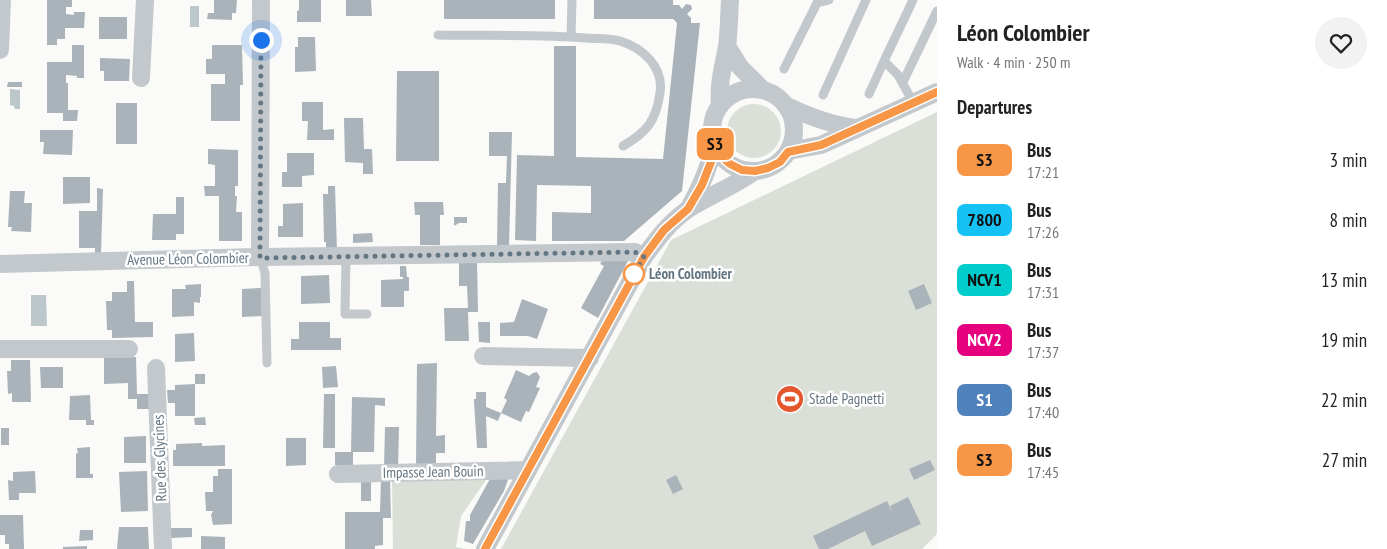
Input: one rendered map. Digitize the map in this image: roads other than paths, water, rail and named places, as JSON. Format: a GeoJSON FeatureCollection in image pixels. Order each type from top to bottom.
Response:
{"type":"FeatureCollection","features":[{"type":"Feature","properties":{"kind":"street"},"geometry":{"type":"LineString","coordinates":[[0,50],[2,0]]}},
{"type":"Feature","properties":{"kind":"street"},"geometry":{"type":"LineString","coordinates":[[141,78],[146,0]]}},
{"type":"Feature","properties":{"kind":"street"},"geometry":{"type":"LineString","coordinates":[[260,258],[261,0]]}},
{"type":"Feature","properties":{"kind":"street"},"geometry":{"type":"LineString","coordinates":[[720,106],[719,91],[727,46],[730,0]]}},
{"type":"Feature","properties":{"kind":"street"},"geometry":{"type":"LineString","coordinates":[[727,46],[740,67],[763,90]]}},
{"type":"Feature","properties":{"kind":"street"},"geometry":{"type":"LineString","coordinates":[[751,88],[763,90],[781,98],[787,106],[794,120],[794,136],[788,152],[780,162],[768,168],[755,171],[742,170],[730,164],[721,156],[715,144],[712,131],[714,118],[720,106],[739,91],[751,88]]}},
{"type":"Feature","properties":{"kind":"street"},"geometry":{"type":"LineString","coordinates":[[788,152],[821,145],[937,92]]}},
{"type":"Feature","properties":{"kind":"street"},"geometry":{"type":"LineString","coordinates":[[787,106],[818,120],[857,128]]}},
{"type":"Feature","properties":{"kind":"street"},"geometry":{"type":"LineString","coordinates":[[688,209],[702,185],[711,162],[715,144]]}},
{"type":"Feature","properties":{"kind":"street"},"geometry":{"type":"LineString","coordinates":[[485,549],[644,257],[664,230],[688,209],[740,182],[755,171]]}},
{"type":"Feature","properties":{"kind":"street","name":"Avenue Léon Colombier"},"geometry":{"type":"LineString","coordinates":[[0,264],[635,252],[644,257]]}},
{"type":"Feature","properties":{"kind":"street"},"geometry":{"type":"LineString","coordinates":[[0,349],[129,349]]}},
{"type":"Feature","properties":{"kind":"street"},"geometry":{"type":"LineString","coordinates":[[483,356],[590,358]]}},
{"type":"Feature","properties":{"kind":"street","name":"Rue des Glycines"},"geometry":{"type":"LineString","coordinates":[[156,368],[163,549]]}},
{"type":"Feature","properties":{"kind":"street","name":"Impasse Jean Bouin"},"geometry":{"type":"LineString","coordinates":[[338,474],[528,470]]}},
{"type":"Feature","properties":{"kind":"lane"},"geometry":{"type":"LineString","coordinates":[[571,37],[572,0]]}},
{"type":"Feature","properties":{"kind":"lane"},"geometry":{"type":"LineString","coordinates":[[784,69],[816,3],[829,0]]}},
{"type":"Feature","properties":{"kind":"lane"},"geometry":{"type":"LineString","coordinates":[[823,95],[866,0]]}},
{"type":"Feature","properties":{"kind":"lane"},"geometry":{"type":"LineString","coordinates":[[869,94],[913,0]]}},
{"type":"Feature","properties":{"kind":"lane"},"geometry":{"type":"LineString","coordinates":[[903,82],[937,11]]}},
{"type":"Feature","properties":{"kind":"lane"},"geometry":{"type":"LineString","coordinates":[[438,35],[571,37],[619,40],[642,50],[655,66],[661,85],[658,108],[653,119],[639,136],[623,146]]}},
{"type":"Feature","properties":{"kind":"lane"},"geometry":{"type":"LineString","coordinates":[[884,61],[903,82],[912,102]]}},
{"type":"Feature","properties":{"kind":"lane"},"geometry":{"type":"LineString","coordinates":[[346,256],[345,314],[367,314]]}},
{"type":"Feature","properties":{"kind":"lane"},"geometry":{"type":"LineString","coordinates":[[260,258],[265,273],[268,363]]}},
{"type":"Feature","properties":{"kind":"place","name":"Léon Colombier"},"geometry":{"type":"Point","coordinates":[634,274]}},
{"type":"Feature","properties":{"kind":"place","name":"Stade Pagnetti"},"geometry":{"type":"Point","coordinates":[790,399]}}]}
